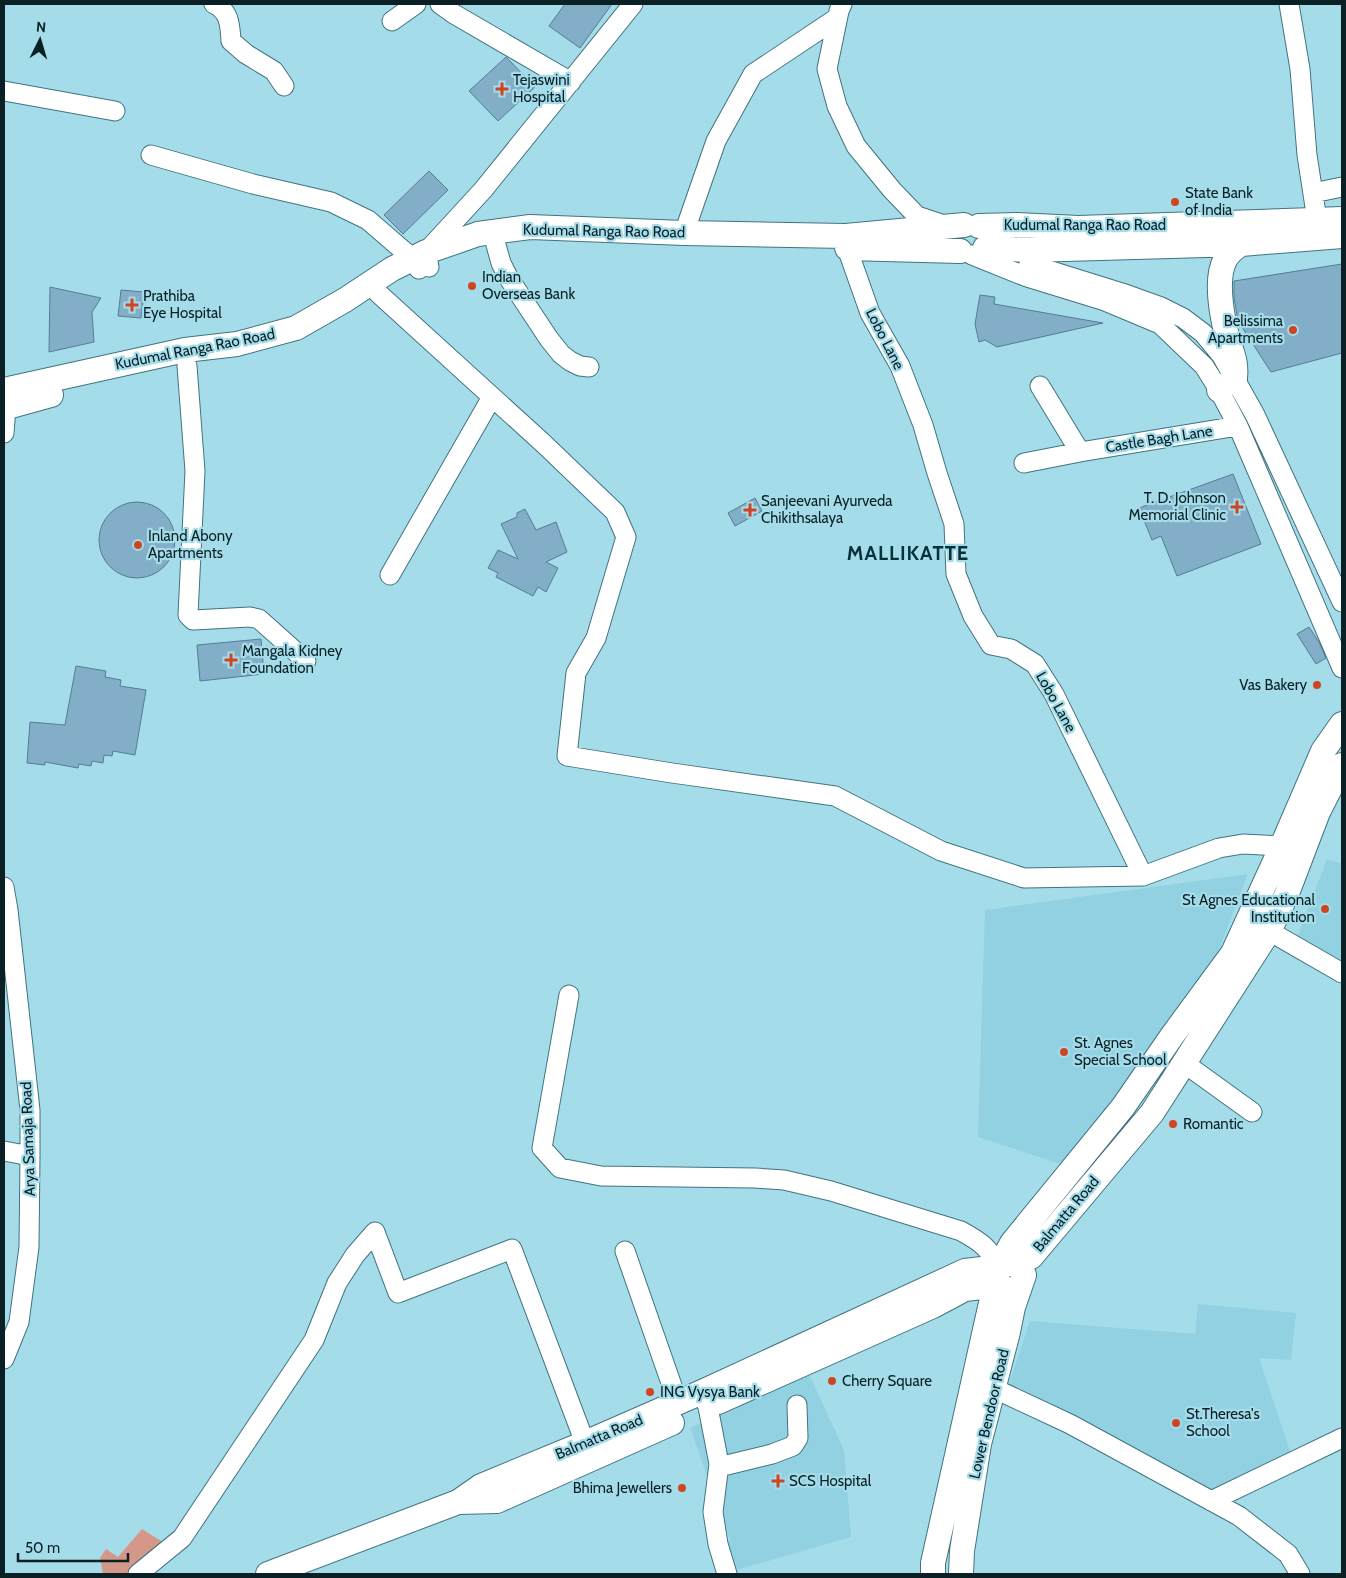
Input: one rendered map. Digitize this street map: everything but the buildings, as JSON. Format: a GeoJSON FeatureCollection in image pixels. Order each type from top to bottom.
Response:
{"type":"FeatureCollection","features":[{"type":"Feature","properties":{"kind":"main road","name":"Kudumal Ranga Rao Road"},"geometry":{"type":"LineString","coordinates":[[5,398],[185,350],[237,344],[296,328],[345,300],[392,269],[422,262],[478,234],[530,228],[846,236],[920,228],[970,240],[1017,225],[1078,228],[1326,232],[1342,219]]}},
{"type":"Feature","properties":{"kind":"main road"},"geometry":{"type":"LineString","coordinates":[[5,398],[28,400],[130,376],[243,355],[292,343],[318,332],[404,278],[422,262],[515,241],[547,240],[672,245],[847,248],[970,240],[1030,250],[1241,244],[1326,232]]}},
{"type":"Feature","properties":{"kind":"main road"},"geometry":{"type":"LineString","coordinates":[[1227,384],[1236,366],[1227,336],[1220,291],[1224,261],[1241,244]]}},
{"type":"Feature","properties":{"kind":"main road"},"geometry":{"type":"LineString","coordinates":[[933,1574],[933,1563],[996,1278],[1012,1243],[1122,1107],[1233,953],[1282,846],[1322,751],[1342,724]]}},
{"type":"Feature","properties":{"kind":"main road","name":"Balmatta Road"},"geometry":{"type":"LineString","coordinates":[[996,1278],[1030,1257],[1152,1113],[1269,931],[1286,896],[1318,812],[1334,799],[1342,765]]}},
{"type":"Feature","properties":{"kind":"main road","name":"Lower Bendoor Road"},"geometry":{"type":"LineString","coordinates":[[961,1574],[962,1551],[978,1444],[994,1388],[1013,1307],[1030,1257]]}},
{"type":"Feature","properties":{"kind":"main road","name":"Balmatta Road"},"geometry":{"type":"LineString","coordinates":[[458,1502],[496,1501],[705,1400],[964,1271],[996,1278],[1019,1290]]}},
{"type":"Feature","properties":{"kind":"main road","name":"Balmatta Road"},"geometry":{"type":"LineString","coordinates":[[268,1574],[458,1502],[481,1486],[678,1403],[705,1400]]}},
{"type":"Feature","properties":{"kind":"street"},"geometry":{"type":"LineString","coordinates":[[214,4],[222,8],[230,22],[231,41],[246,54],[274,71],[284,86]]}},
{"type":"Feature","properties":{"kind":"street"},"geometry":{"type":"LineString","coordinates":[[392,21],[416,4]]}},
{"type":"Feature","properties":{"kind":"street"},"geometry":{"type":"LineString","coordinates":[[440,4],[570,82]]}},
{"type":"Feature","properties":{"kind":"street"},"geometry":{"type":"LineString","coordinates":[[151,155],[253,184],[331,202],[368,220],[422,262],[483,190],[633,4]]}},
{"type":"Feature","properties":{"kind":"street"},"geometry":{"type":"LineString","coordinates":[[1289,4],[1300,69],[1307,155],[1313,193],[1326,232]]}},
{"type":"Feature","properties":{"kind":"street"},"geometry":{"type":"LineString","coordinates":[[684,233],[716,141],[753,74],[840,11]]}},
{"type":"Feature","properties":{"kind":"street"},"geometry":{"type":"LineString","coordinates":[[840,11],[827,69],[837,106],[856,146],[892,190],[917,216],[970,240],[1161,307],[1183,318],[1203,333],[1222,356],[1238,426],[1342,668]]}},
{"type":"Feature","properties":{"kind":"street"},"geometry":{"type":"LineString","coordinates":[[4,91],[115,112]]}},
{"type":"Feature","properties":{"kind":"street"},"geometry":{"type":"LineString","coordinates":[[1313,193],[1342,187]]}},
{"type":"Feature","properties":{"kind":"street"},"geometry":{"type":"LineString","coordinates":[[496,245],[501,263],[508,277],[549,339],[561,354],[570,361],[580,366],[589,367]]}},
{"type":"Feature","properties":{"kind":"street","name":"Lobo Lane"},"geometry":{"type":"LineString","coordinates":[[847,248],[870,313],[900,366],[923,425],[936,473],[954,524],[956,574],[973,616],[991,645],[1011,649],[1035,664],[1054,694],[1143,876]]}},
{"type":"Feature","properties":{"kind":"street"},"geometry":{"type":"LineString","coordinates":[[378,293],[544,444],[615,512],[626,537],[596,638],[576,673],[567,756],[835,796],[941,851],[1024,878],[1143,876],[1219,848],[1243,844],[1282,846]]}},
{"type":"Feature","properties":{"kind":"street"},"geometry":{"type":"LineString","coordinates":[[187,366],[195,471],[188,616],[193,620],[259,619],[306,661]]}},
{"type":"Feature","properties":{"kind":"street"},"geometry":{"type":"LineString","coordinates":[[1227,384],[1255,415],[1342,602]]}},
{"type":"Feature","properties":{"kind":"street"},"geometry":{"type":"LineString","coordinates":[[1040,386],[1080,452]]}},
{"type":"Feature","properties":{"kind":"street"},"geometry":{"type":"LineString","coordinates":[[390,575],[492,397]]}},
{"type":"Feature","properties":{"kind":"street"},"geometry":{"type":"LineString","coordinates":[[4,433],[5,398]]}},
{"type":"Feature","properties":{"kind":"street","name":"Castle Bagh Lane"},"geometry":{"type":"LineString","coordinates":[[1024,463],[1238,426]]}},
{"type":"Feature","properties":{"kind":"street","name":"Arya Samaja Road"},"geometry":{"type":"LineString","coordinates":[[4,887],[30,1110],[29,1247],[18,1322],[4,1359]]}},
{"type":"Feature","properties":{"kind":"street"},"geometry":{"type":"LineString","coordinates":[[1269,931],[1342,973]]}},
{"type":"Feature","properties":{"kind":"street"},"geometry":{"type":"LineString","coordinates":[[569,995],[542,1148],[560,1168],[602,1176],[784,1180],[831,1191],[961,1231],[979,1241],[991,1254],[996,1278]]}},
{"type":"Feature","properties":{"kind":"street"},"geometry":{"type":"LineString","coordinates":[[1184,1063],[1252,1112]]}},
{"type":"Feature","properties":{"kind":"street"},"geometry":{"type":"LineString","coordinates":[[4,1151],[30,1156]]}},
{"type":"Feature","properties":{"kind":"street"},"geometry":{"type":"LineString","coordinates":[[138,1574],[182,1538],[314,1340],[337,1283],[355,1255],[375,1232],[398,1292],[512,1250],[585,1443]]}},
{"type":"Feature","properties":{"kind":"street"},"geometry":{"type":"LineString","coordinates":[[625,1251],[678,1403]]}},
{"type":"Feature","properties":{"kind":"street"},"geometry":{"type":"LineString","coordinates":[[994,1388],[1070,1424],[1239,1516],[1288,1554],[1300,1574]]}},
{"type":"Feature","properties":{"kind":"street"},"geometry":{"type":"LineString","coordinates":[[705,1400],[719,1464],[713,1512],[718,1544],[727,1574]]}},
{"type":"Feature","properties":{"kind":"street"},"geometry":{"type":"LineString","coordinates":[[719,1464],[727,1465],[772,1454],[793,1446],[798,1438],[797,1405]]}},
{"type":"Feature","properties":{"kind":"street"},"geometry":{"type":"LineString","coordinates":[[1211,1501],[1342,1438]]}},
{"type":"Feature","properties":{"kind":"shaded area","name":"St Agnes Educational Institution"},"geometry":{"type":"Polygon","coordinates":[[[1327,859],[1342,864],[1342,984],[1291,954],[1327,859]]]}},
{"type":"Feature","properties":{"kind":"shaded area","name":"St. Agnes Special School"},"geometry":{"type":"Polygon","coordinates":[[[1248,874],[1212,968],[1063,1165],[978,1137],[985,910],[1248,874]]]}},
{"type":"Feature","properties":{"kind":"shaded area","name":"St.Theresa's School"},"geometry":{"type":"Polygon","coordinates":[[[1198,1304],[1296,1313],[1291,1360],[1259,1358],[1292,1457],[1211,1496],[1007,1390],[1030,1321],[1195,1334],[1198,1304]]]}},
{"type":"Feature","properties":{"kind":"shaded area","name":"SCS Hospital"},"geometry":{"type":"Polygon","coordinates":[[[809,1374],[844,1450],[851,1537],[733,1571],[724,1546],[730,1540],[690,1428],[809,1374]]]}},
{"type":"Feature","properties":{"kind":"shaded area"},"geometry":{"type":"Polygon","coordinates":[[[142,1529],[161,1541],[160,1549],[126,1574],[103,1574],[100,1558],[106,1549],[118,1557],[142,1529]]]}},
{"type":"Feature","properties":{"kind":"place","name":"Tejaswini Hospital"},"geometry":{"type":"Point","coordinates":[502,89]}},
{"type":"Feature","properties":{"kind":"place","name":"State Bank of India"},"geometry":{"type":"Point","coordinates":[1175,202]}},
{"type":"Feature","properties":{"kind":"place","name":"Indian Overseas Bank"},"geometry":{"type":"Point","coordinates":[472,286]}},
{"type":"Feature","properties":{"kind":"place","name":"Prathiba Eye Hospital"},"geometry":{"type":"Point","coordinates":[132,305]}},
{"type":"Feature","properties":{"kind":"place","name":"Belissima Apartments"},"geometry":{"type":"Point","coordinates":[1293,330]}},
{"type":"Feature","properties":{"kind":"place","name":"T. D. Johnson Memorial Clinic"},"geometry":{"type":"Point","coordinates":[1237,507]}},
{"type":"Feature","properties":{"kind":"place","name":"Sanjeevani Ayurveda Chikithsalaya"},"geometry":{"type":"Point","coordinates":[750,510]}},
{"type":"Feature","properties":{"kind":"place","name":"Inland Abony Apartments"},"geometry":{"type":"Point","coordinates":[138,545]}},
{"type":"Feature","properties":{"kind":"place","name":"Mangala Kidney Foundation"},"geometry":{"type":"Point","coordinates":[231,660]}},
{"type":"Feature","properties":{"kind":"place","name":"Vas Bakery"},"geometry":{"type":"Point","coordinates":[1317,685]}},
{"type":"Feature","properties":{"kind":"place","name":"St Agnes Educational Institution"},"geometry":{"type":"Point","coordinates":[1325,909]}},
{"type":"Feature","properties":{"kind":"place","name":"St. Agnes Special School"},"geometry":{"type":"Point","coordinates":[1064,1052]}},
{"type":"Feature","properties":{"kind":"place","name":"Romantic"},"geometry":{"type":"Point","coordinates":[1173,1124]}},
{"type":"Feature","properties":{"kind":"place","name":"Cherry Square"},"geometry":{"type":"Point","coordinates":[832,1381]}},
{"type":"Feature","properties":{"kind":"place","name":"ING Vysya Bank"},"geometry":{"type":"Point","coordinates":[650,1392]}},
{"type":"Feature","properties":{"kind":"place","name":"St.Theresa's School"},"geometry":{"type":"Point","coordinates":[1176,1423]}},
{"type":"Feature","properties":{"kind":"place","name":"SCS Hospital"},"geometry":{"type":"Point","coordinates":[778,1481]}},
{"type":"Feature","properties":{"kind":"place","name":"Bhima Jewellers"},"geometry":{"type":"Point","coordinates":[682,1488]}},
{"type":"Feature","properties":{"kind":"district","name":"MALLIKATTE"},"geometry":{"type":"Point","coordinates":[908,553]}}]}
